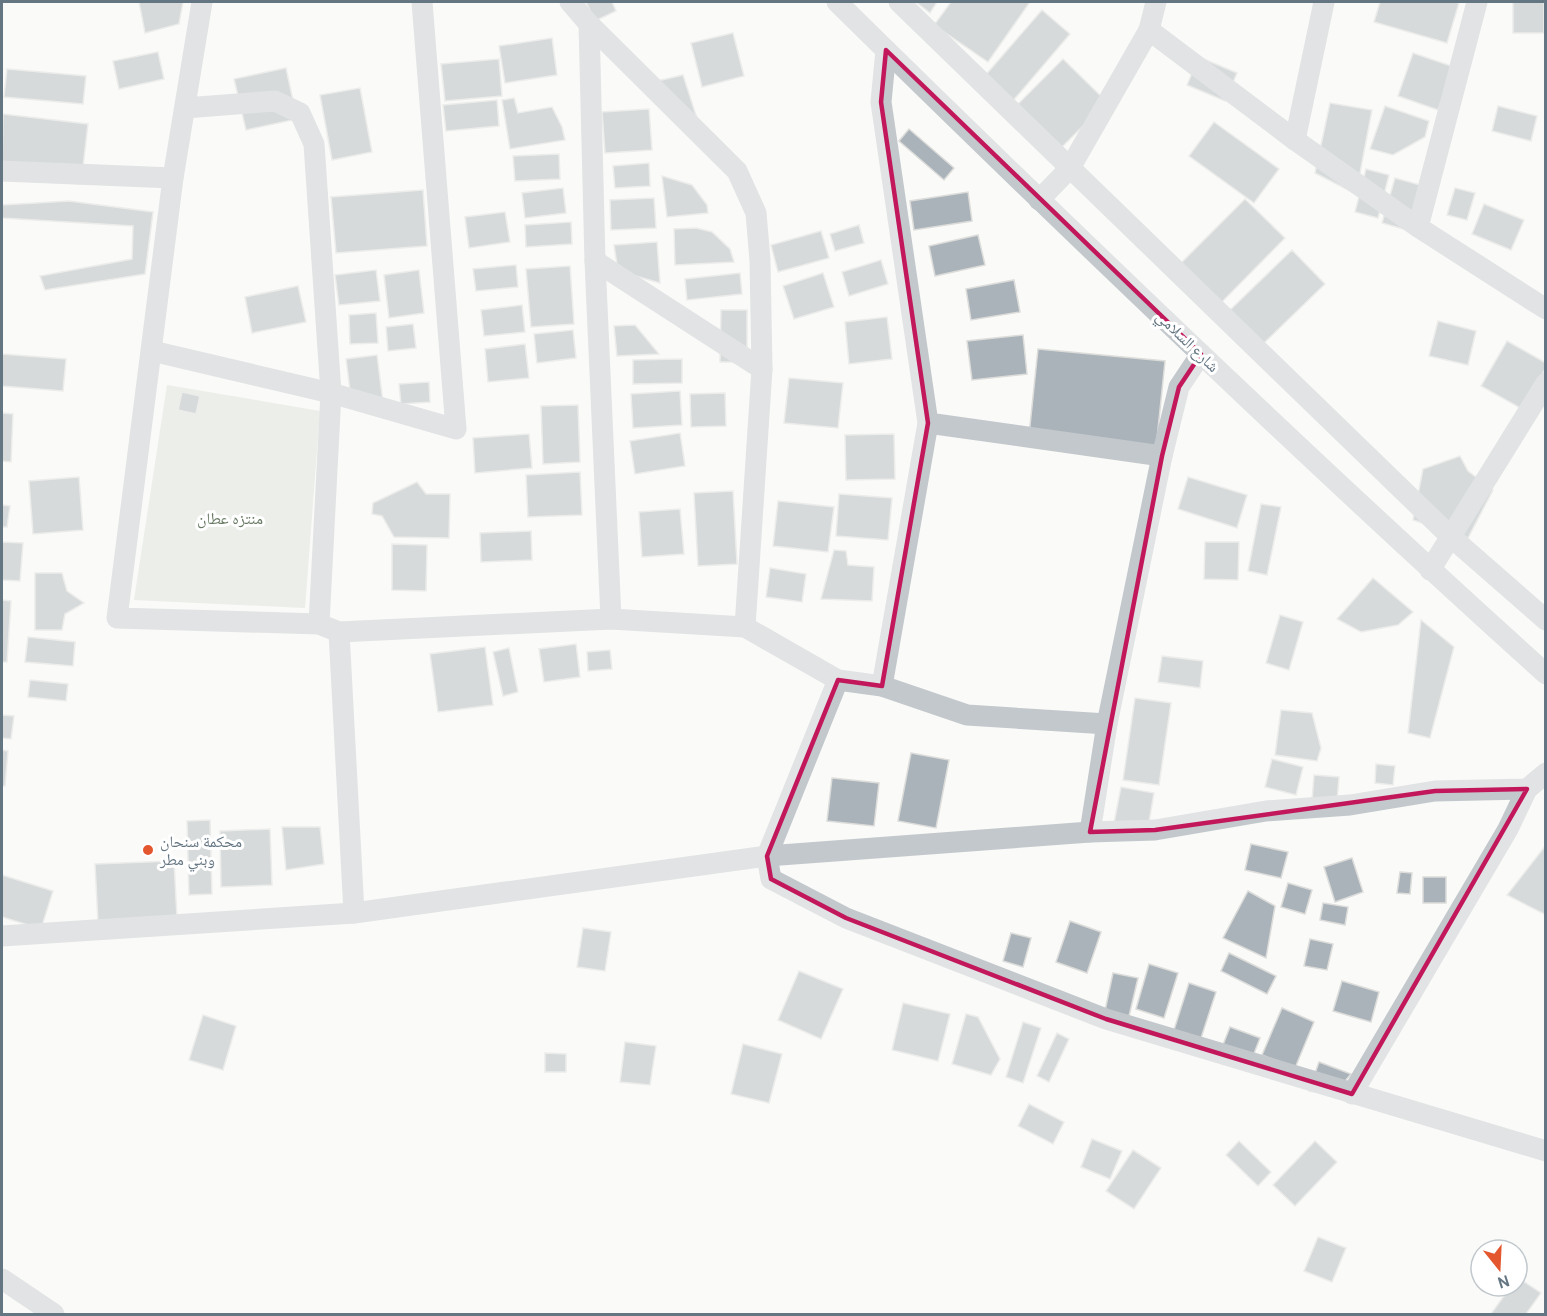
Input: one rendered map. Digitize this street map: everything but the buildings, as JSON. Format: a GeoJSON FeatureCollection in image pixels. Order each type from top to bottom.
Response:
{"type":"FeatureCollection","features":[{"type":"Feature","properties":{"kind":"street"},"geometry":{"type":"LineString","coordinates":[[202,2],[173,178],[117,618],[318,624],[339,632],[611,619],[745,627],[838,680],[882,686],[967,715],[1107,724]]}},
{"type":"Feature","properties":{"kind":"street"},"geometry":{"type":"LineString","coordinates":[[152,351],[331,393],[456,429],[422,2]]}},
{"type":"Feature","properties":{"kind":"street"},"geometry":{"type":"LineString","coordinates":[[570,2],[589,24],[737,171],[756,213],[760,260],[762,369],[745,627]]}},
{"type":"Feature","properties":{"kind":"street","name":"شارع السلامي"},"geometry":{"type":"LineString","coordinates":[[837,2],[1201,354],[1430,570],[1545,674]]}},
{"type":"Feature","properties":{"kind":"street"},"geometry":{"type":"LineString","coordinates":[[899,2],[1451,537],[1542,609]]}},
{"type":"Feature","properties":{"kind":"street"},"geometry":{"type":"LineString","coordinates":[[1040,200],[1070,168],[1149,30],[1156,2]]}},
{"type":"Feature","properties":{"kind":"street"},"geometry":{"type":"LineString","coordinates":[[1294,140],[1324,2]]}},
{"type":"Feature","properties":{"kind":"street"},"geometry":{"type":"LineString","coordinates":[[1418,227],[1477,2]]}},
{"type":"Feature","properties":{"kind":"street"},"geometry":{"type":"LineString","coordinates":[[589,24],[595,261],[611,619]]}},
{"type":"Feature","properties":{"kind":"street"},"geometry":{"type":"LineString","coordinates":[[1149,30],[1294,140],[1418,227],[1545,309]]}},
{"type":"Feature","properties":{"kind":"street"},"geometry":{"type":"LineString","coordinates":[[882,686],[928,423],[881,102],[886,50]]}},
{"type":"Feature","properties":{"kind":"street"},"geometry":{"type":"LineString","coordinates":[[185,108],[275,102],[300,113],[314,144],[331,393],[318,624]]}},
{"type":"Feature","properties":{"kind":"street"},"geometry":{"type":"LineString","coordinates":[[2,171],[173,178]]}},
{"type":"Feature","properties":{"kind":"street"},"geometry":{"type":"LineString","coordinates":[[595,261],[762,369]]}},
{"type":"Feature","properties":{"kind":"street"},"geometry":{"type":"LineString","coordinates":[[1090,832],[1107,724],[1162,456],[1179,387],[1201,354]]}},
{"type":"Feature","properties":{"kind":"street"},"geometry":{"type":"LineString","coordinates":[[1430,570],[1545,383]]}},
{"type":"Feature","properties":{"kind":"street"},"geometry":{"type":"LineString","coordinates":[[928,423],[1162,456]]}},
{"type":"Feature","properties":{"kind":"street"},"geometry":{"type":"LineString","coordinates":[[339,632],[354,913]]}},
{"type":"Feature","properties":{"kind":"street"},"geometry":{"type":"LineString","coordinates":[[838,680],[767,856],[771,879],[846,918],[1106,1019],[1545,1151]]}},
{"type":"Feature","properties":{"kind":"street"},"geometry":{"type":"LineString","coordinates":[[1352,1094],[1508,829],[1527,789],[1545,773]]}},
{"type":"Feature","properties":{"kind":"street"},"geometry":{"type":"LineString","coordinates":[[2,936],[354,913],[767,856],[1090,832],[1155,830],[1266,811],[1350,805],[1435,791],[1527,789]]}},
{"type":"Feature","properties":{"kind":"street"},"geometry":{"type":"LineString","coordinates":[[2,1280],[54,1314]]}},
{"type":"Feature","properties":{"kind":"highlighted area"},"geometry":{"type":"Polygon","coordinates":[[[886,50],[1201,354],[1179,387],[1162,456],[1090,832],[1155,830],[1435,791],[1527,789],[1352,1094],[1106,1019],[846,918],[771,879],[767,856],[838,680],[882,686],[928,423],[881,102],[886,50]]]}},
{"type":"Feature","properties":{"kind":"green space","name":"منتزه عطان"},"geometry":{"type":"Polygon","coordinates":[[[167,385],[320,411],[305,608],[134,600],[167,385]]]}},
{"type":"Feature","properties":{"kind":"place","name":"محكمة سنحان وبني مطر"},"geometry":{"type":"Point","coordinates":[148,850]}}]}
